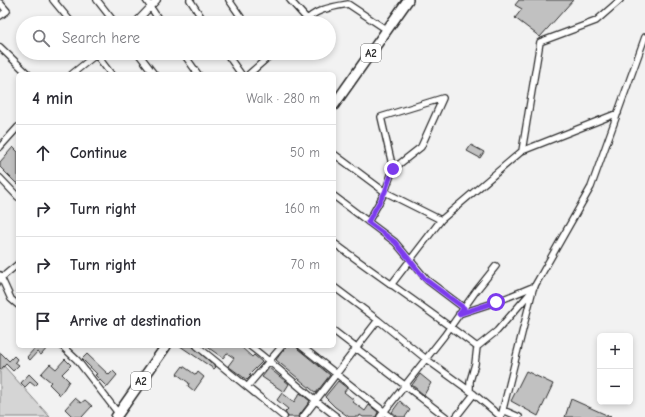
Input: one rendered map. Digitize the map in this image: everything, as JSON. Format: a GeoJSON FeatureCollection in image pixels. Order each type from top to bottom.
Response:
{"type":"FeatureCollection","features":[{"type":"Feature","properties":{"kind":"highway","name":"A2"},"geometry":{"type":"LineString","coordinates":[[336,102],[408,0]]}},
{"type":"Feature","properties":{"kind":"highway","name":"A2"},"geometry":{"type":"LineString","coordinates":[[117,415],[165,348]]}},
{"type":"Feature","properties":{"kind":"street"},"geometry":{"type":"LineString","coordinates":[[53,0],[66,16]]}},
{"type":"Feature","properties":{"kind":"street"},"geometry":{"type":"LineString","coordinates":[[97,0],[110,16]]}},
{"type":"Feature","properties":{"kind":"street"},"geometry":{"type":"LineString","coordinates":[[146,0],[157,16]]}},
{"type":"Feature","properties":{"kind":"street"},"geometry":{"type":"LineString","coordinates":[[142,16],[157,0]]}},
{"type":"Feature","properties":{"kind":"street"},"geometry":{"type":"LineString","coordinates":[[190,0],[200,16]]}},
{"type":"Feature","properties":{"kind":"street"},"geometry":{"type":"LineString","coordinates":[[229,0],[240,16]]}},
{"type":"Feature","properties":{"kind":"street"},"geometry":{"type":"LineString","coordinates":[[290,0],[301,16]]}},
{"type":"Feature","properties":{"kind":"street"},"geometry":{"type":"LineString","coordinates":[[522,151],[540,42],[596,21],[620,0]]}},
{"type":"Feature","properties":{"kind":"street"},"geometry":{"type":"LineString","coordinates":[[0,3],[7,11],[0,16]]}},
{"type":"Feature","properties":{"kind":"street"},"geometry":{"type":"LineString","coordinates":[[313,16],[325,8],[348,4],[387,30]]}},
{"type":"Feature","properties":{"kind":"street"},"geometry":{"type":"LineString","coordinates":[[456,417],[472,392],[470,381],[476,364],[477,347],[497,331],[534,287],[591,187],[645,37]]}},
{"type":"Feature","properties":{"kind":"street"},"geometry":{"type":"LineString","coordinates":[[0,47],[26,72]]}},
{"type":"Feature","properties":{"kind":"street"},"geometry":{"type":"LineString","coordinates":[[74,72],[88,60]]}},
{"type":"Feature","properties":{"kind":"street"},"geometry":{"type":"LineString","coordinates":[[101,60],[110,72]]}},
{"type":"Feature","properties":{"kind":"street"},"geometry":{"type":"LineString","coordinates":[[143,60],[152,72]]}},
{"type":"Feature","properties":{"kind":"street"},"geometry":{"type":"LineString","coordinates":[[188,60],[197,72]]}},
{"type":"Feature","properties":{"kind":"street"},"geometry":{"type":"LineString","coordinates":[[231,60],[240,72]]}},
{"type":"Feature","properties":{"kind":"street"},"geometry":{"type":"LineString","coordinates":[[251,72],[263,60]]}},
{"type":"Feature","properties":{"kind":"street"},"geometry":{"type":"LineString","coordinates":[[368,222],[385,192],[393,169],[421,146],[443,98],[381,117],[393,169]]}},
{"type":"Feature","properties":{"kind":"street"},"geometry":{"type":"LineString","coordinates":[[391,286],[441,220],[522,151],[618,113]]}},
{"type":"Feature","properties":{"kind":"street"},"geometry":{"type":"LineString","coordinates":[[0,147],[16,129]]}},
{"type":"Feature","properties":{"kind":"street"},"geometry":{"type":"LineString","coordinates":[[336,155],[385,192],[441,220]]}},
{"type":"Feature","properties":{"kind":"street"},"geometry":{"type":"LineString","coordinates":[[0,178],[16,195]]}},
{"type":"Feature","properties":{"kind":"street"},"geometry":{"type":"LineString","coordinates":[[336,198],[395,242],[426,280],[464,308]]}},
{"type":"Feature","properties":{"kind":"street"},"geometry":{"type":"LineString","coordinates":[[336,245],[391,286],[451,327],[477,347]]}},
{"type":"Feature","properties":{"kind":"street"},"geometry":{"type":"LineString","coordinates":[[16,266],[1,277],[11,299],[16,303]]}},
{"type":"Feature","properties":{"kind":"street"},"geometry":{"type":"LineString","coordinates":[[382,415],[451,327],[459,314],[496,266]]}},
{"type":"Feature","properties":{"kind":"street"},"geometry":{"type":"LineString","coordinates":[[459,314],[496,302],[534,287]]}},
{"type":"Feature","properties":{"kind":"street"},"geometry":{"type":"LineString","coordinates":[[336,288],[426,359],[472,392],[501,417],[534,287]]}},
{"type":"Feature","properties":{"kind":"street"},"geometry":{"type":"LineString","coordinates":[[303,417],[378,320]]}},
{"type":"Feature","properties":{"kind":"street"},"geometry":{"type":"LineString","coordinates":[[336,333],[446,417]]}},
{"type":"Feature","properties":{"kind":"street"},"geometry":{"type":"LineString","coordinates":[[64,348],[78,360],[117,415]]}},
{"type":"Feature","properties":{"kind":"street"},"geometry":{"type":"LineString","coordinates":[[199,348],[284,417]]}},
{"type":"Feature","properties":{"kind":"street"},"geometry":{"type":"LineString","coordinates":[[253,348],[270,361],[315,401],[337,417]]}},
{"type":"Feature","properties":{"kind":"street"},"geometry":{"type":"LineString","coordinates":[[247,387],[280,348]]}},
{"type":"Feature","properties":{"kind":"street"},"geometry":{"type":"LineString","coordinates":[[304,348],[336,374],[382,415],[390,417]]}},
{"type":"Feature","properties":{"kind":"street"},"geometry":{"type":"LineString","coordinates":[[503,410],[519,417]]}},
{"type":"Feature","properties":{"kind":"shaded area"},"geometry":{"type":"Polygon","coordinates":[[[4,366],[50,417],[0,417],[0,372],[4,366]]]}},
{"type":"Feature","properties":{"kind":"building"},"geometry":{"type":"Polygon","coordinates":[[[519,0],[573,0],[540,37],[515,18],[522,9],[515,5],[519,0]]]}},
{"type":"Feature","properties":{"kind":"building"},"geometry":{"type":"Polygon","coordinates":[[[471,145],[484,152],[480,158],[467,151],[471,145]]]}},
{"type":"Feature","properties":{"kind":"building"},"geometry":{"type":"Polygon","coordinates":[[[13,147],[16,150],[16,183],[0,167],[0,162],[13,147]]]}},
{"type":"Feature","properties":{"kind":"building"},"geometry":{"type":"Polygon","coordinates":[[[33,348],[47,348],[41,355],[37,352],[30,360],[27,357],[34,349],[33,348]]]}},
{"type":"Feature","properties":{"kind":"building"},"geometry":{"type":"Polygon","coordinates":[[[183,348],[194,348],[216,367],[214,369],[183,348]]]}},
{"type":"Feature","properties":{"kind":"building"},"geometry":{"type":"Polygon","coordinates":[[[209,348],[242,348],[252,357],[254,355],[262,362],[249,375],[251,376],[247,380],[228,366],[234,358],[227,353],[223,358],[209,348]]]}},
{"type":"Feature","properties":{"kind":"building"},"geometry":{"type":"Polygon","coordinates":[[[285,348],[298,348],[330,375],[316,393],[276,360],[285,348]]]}},
{"type":"Feature","properties":{"kind":"building"},"geometry":{"type":"Polygon","coordinates":[[[0,352],[9,361],[14,356],[17,359],[15,362],[19,365],[13,371],[6,364],[0,370],[0,352]]]}},
{"type":"Feature","properties":{"kind":"building"},"geometry":{"type":"Polygon","coordinates":[[[87,354],[109,375],[113,371],[117,375],[107,387],[82,359],[87,354]]]}},
{"type":"Feature","properties":{"kind":"building"},"geometry":{"type":"Polygon","coordinates":[[[65,359],[71,365],[62,374],[69,381],[60,395],[49,384],[51,382],[41,374],[50,364],[56,369],[65,359]]]}},
{"type":"Feature","properties":{"kind":"building"},"geometry":{"type":"Polygon","coordinates":[[[183,366],[196,375],[198,372],[204,377],[194,391],[188,386],[189,383],[177,374],[183,366]]]}},
{"type":"Feature","properties":{"kind":"building"},"geometry":{"type":"Polygon","coordinates":[[[269,368],[289,384],[284,392],[262,377],[269,368]]]}},
{"type":"Feature","properties":{"kind":"building"},"geometry":{"type":"Polygon","coordinates":[[[526,371],[553,384],[538,416],[511,401],[526,371]]]}},
{"type":"Feature","properties":{"kind":"building"},"geometry":{"type":"Polygon","coordinates":[[[29,374],[38,383],[35,386],[30,382],[25,387],[21,383],[29,374]]]}},
{"type":"Feature","properties":{"kind":"building"},"geometry":{"type":"Polygon","coordinates":[[[420,374],[431,383],[424,395],[412,385],[420,374]]]}},
{"type":"Feature","properties":{"kind":"building"},"geometry":{"type":"Polygon","coordinates":[[[338,381],[347,388],[344,392],[354,400],[353,402],[365,411],[369,405],[378,412],[376,417],[363,417],[360,415],[359,417],[349,417],[335,407],[325,397],[338,381]]]}},
{"type":"Feature","properties":{"kind":"building"},"geometry":{"type":"Polygon","coordinates":[[[282,393],[294,402],[300,393],[310,401],[298,417],[288,417],[285,412],[288,409],[277,400],[282,393]]]}},
{"type":"Feature","properties":{"kind":"building"},"geometry":{"type":"Polygon","coordinates":[[[75,398],[81,403],[85,400],[92,406],[82,417],[73,417],[65,409],[75,398]]]}},
{"type":"Feature","properties":{"kind":"building"},"geometry":{"type":"Polygon","coordinates":[[[571,399],[611,417],[565,417],[571,399]]]}},
{"type":"Feature","properties":{"kind":"building"},"geometry":{"type":"Polygon","coordinates":[[[400,401],[410,410],[405,417],[398,417],[392,412],[400,401]]]}},
{"type":"Feature","properties":{"kind":"route"},"geometry":{"type":"LineString","coordinates":[[393,169],[385,192],[368,222],[395,242],[426,280],[464,308],[459,314],[496,302]]}}]}
